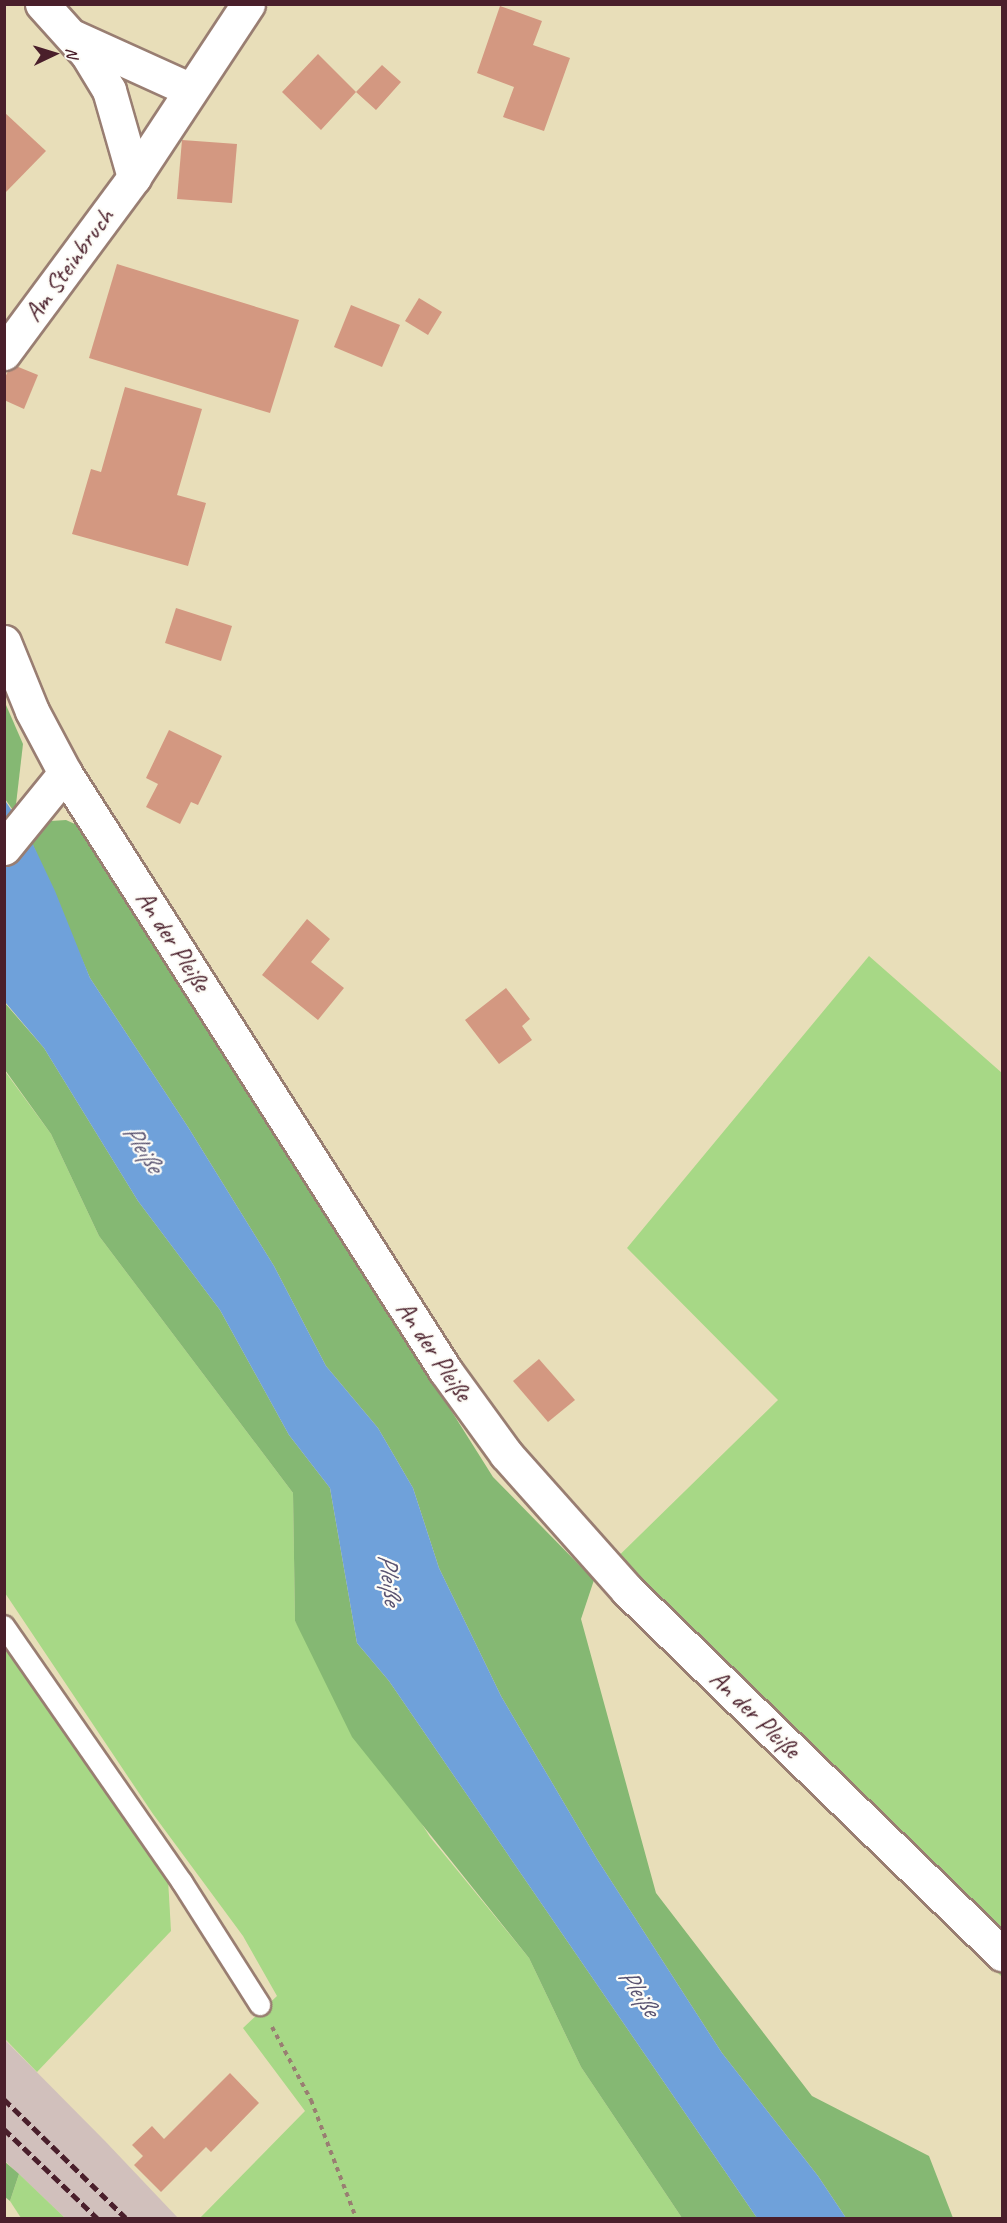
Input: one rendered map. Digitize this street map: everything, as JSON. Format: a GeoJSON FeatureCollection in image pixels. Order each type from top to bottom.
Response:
{"type":"FeatureCollection","features":[{"type":"Feature","properties":{"kind":"street"},"geometry":{"type":"LineString","coordinates":[[42,4],[87,54],[109,90],[134,177]]}},
{"type":"Feature","properties":{"kind":"street","name":"Am Steinbruch"},"geometry":{"type":"LineString","coordinates":[[4,353],[134,177],[248,4]]}},
{"type":"Feature","properties":{"kind":"street"},"geometry":{"type":"LineString","coordinates":[[67,34],[191,90]]}},
{"type":"Feature","properties":{"kind":"street","name":"An der Pleiße"},"geometry":{"type":"LineString","coordinates":[[4,642],[36,720],[65,772],[433,1351],[506,1454],[627,1590],[1002,1954]]}},
{"type":"Feature","properties":{"kind":"street"},"geometry":{"type":"LineString","coordinates":[[4,848],[65,772]]}},
{"type":"Feature","properties":{"kind":"lane"},"geometry":{"type":"LineString","coordinates":[[4,1626],[182,1882],[260,2005]]}},
{"type":"Feature","properties":{"kind":"path"},"geometry":{"type":"LineString","coordinates":[[260,2005],[311,2100],[356,2218]]}},
{"type":"Feature","properties":{"kind":"shaded area"},"geometry":{"type":"Polygon","coordinates":[[[4,2039],[178,2218],[65,2218],[5,2161],[4,2039]]]}},
{"type":"Feature","properties":{"kind":"green space"},"geometry":{"type":"Polygon","coordinates":[[[6,705],[23,744],[15,813],[5,799],[6,705]]]}},
{"type":"Feature","properties":{"kind":"green space"},"geometry":{"type":"Polygon","coordinates":[[[66,820],[77,825],[114,875],[493,1477],[594,1580],[581,1619],[656,1893],[812,2096],[929,2156],[953,2218],[846,2218],[818,2176],[722,2053],[597,1859],[501,1696],[439,1568],[413,1488],[378,1428],[326,1366],[274,1266],[188,1127],[90,978],[29,836],[51,821],[66,820]]]}},
{"type":"Feature","properties":{"kind":"green space"},"geometry":{"type":"Polygon","coordinates":[[[869,956],[1002,1073],[1002,1977],[594,1580],[778,1400],[627,1248],[869,956]]]}},
{"type":"Feature","properties":{"kind":"green space"},"geometry":{"type":"Polygon","coordinates":[[[4,1002],[44,1048],[138,1201],[220,1310],[289,1435],[330,1488],[357,1643],[389,1681],[757,2218],[682,2218],[581,2067],[529,1958],[352,1737],[295,1621],[293,1493],[99,1236],[51,1134],[5,1070],[4,1002]]]}},
{"type":"Feature","properties":{"kind":"green space"},"geometry":{"type":"Polygon","coordinates":[[[4,1070],[51,1134],[99,1236],[293,1493],[295,1621],[430,1837],[529,1958],[581,2067],[682,2218],[200,2218],[305,2111],[243,2028],[277,1996],[243,1936],[153,1814],[5,1593],[4,1070]]]}},
{"type":"Feature","properties":{"kind":"green space"},"geometry":{"type":"Polygon","coordinates":[[[4,1645],[168,1879],[171,1931],[37,2072],[5,2039],[4,1645]]]}},
{"type":"Feature","properties":{"kind":"green space"},"geometry":{"type":"Polygon","coordinates":[[[4,2161],[19,2174],[10,2201],[5,2197],[4,2161]]]}},
{"type":"Feature","properties":{"kind":"green space"},"geometry":{"type":"Polygon","coordinates":[[[19,2174],[65,2218],[21,2218],[10,2201],[19,2174]]]}},
{"type":"Feature","properties":{"kind":"water","name":"Pleiße"},"geometry":{"type":"Polygon","coordinates":[[[4,799],[29,836],[55,891],[90,978],[188,1127],[274,1266],[326,1366],[378,1428],[413,1488],[439,1568],[501,1696],[597,1859],[722,2053],[818,2176],[846,2218],[757,2218],[389,1681],[357,1643],[330,1488],[289,1435],[220,1310],[138,1201],[44,1048],[5,1002],[4,799]]]}},
{"type":"Feature","properties":{"kind":"building"},"geometry":{"type":"Polygon","coordinates":[[[500,6],[542,21],[533,45],[570,58],[544,131],[503,117],[514,87],[477,73],[500,6]]]}},
{"type":"Feature","properties":{"kind":"building"},"geometry":{"type":"Polygon","coordinates":[[[318,54],[356,92],[321,130],[282,92],[318,54]]]}},
{"type":"Feature","properties":{"kind":"building"},"geometry":{"type":"Polygon","coordinates":[[[382,65],[401,82],[376,110],[356,92],[382,65]]]}},
{"type":"Feature","properties":{"kind":"building"},"geometry":{"type":"Polygon","coordinates":[[[4,112],[46,151],[4,194],[4,112]]]}},
{"type":"Feature","properties":{"kind":"building"},"geometry":{"type":"Polygon","coordinates":[[[182,140],[237,144],[232,203],[177,199],[182,140]]]}},
{"type":"Feature","properties":{"kind":"building"},"geometry":{"type":"Polygon","coordinates":[[[117,264],[299,320],[270,413],[89,358],[117,264]]]}},
{"type":"Feature","properties":{"kind":"building"},"geometry":{"type":"Polygon","coordinates":[[[419,298],[442,312],[428,335],[405,321],[419,298]]]}},
{"type":"Feature","properties":{"kind":"building"},"geometry":{"type":"Polygon","coordinates":[[[351,305],[400,325],[382,367],[334,347],[351,305]]]}},
{"type":"Feature","properties":{"kind":"building"},"geometry":{"type":"Polygon","coordinates":[[[11,364],[38,375],[24,409],[4,400],[4,380],[11,364]]]}},
{"type":"Feature","properties":{"kind":"building"},"geometry":{"type":"Polygon","coordinates":[[[125,387],[202,409],[177,495],[206,503],[188,566],[72,534],[91,469],[101,472],[125,387]]]}},
{"type":"Feature","properties":{"kind":"building"},"geometry":{"type":"Polygon","coordinates":[[[176,608],[232,626],[221,661],[165,643],[176,608]]]}},
{"type":"Feature","properties":{"kind":"building"},"geometry":{"type":"Polygon","coordinates":[[[169,730],[222,756],[198,805],[191,802],[180,824],[146,807],[158,784],[146,778],[169,730]]]}},
{"type":"Feature","properties":{"kind":"building"},"geometry":{"type":"Polygon","coordinates":[[[307,919],[330,939],[311,962],[344,988],[318,1020],[262,975],[307,919]]]}},
{"type":"Feature","properties":{"kind":"building"},"geometry":{"type":"Polygon","coordinates":[[[506,988],[530,1019],[522,1026],[532,1040],[499,1064],[465,1020],[506,988]]]}},
{"type":"Feature","properties":{"kind":"building"},"geometry":{"type":"Polygon","coordinates":[[[539,1359],[575,1400],[548,1422],[513,1381],[539,1359]]]}},
{"type":"Feature","properties":{"kind":"building"},"geometry":{"type":"Polygon","coordinates":[[[230,2073],[259,2103],[211,2152],[206,2147],[161,2192],[134,2165],[143,2156],[132,2145],[152,2126],[164,2139],[230,2073]]]}},
{"type":"Feature","properties":{"kind":"railway"},"geometry":{"type":"LineString","coordinates":[[4,2099],[126,2218]]}},
{"type":"Feature","properties":{"kind":"railway"},"geometry":{"type":"LineString","coordinates":[[4,2129],[97,2218]]}}]}
